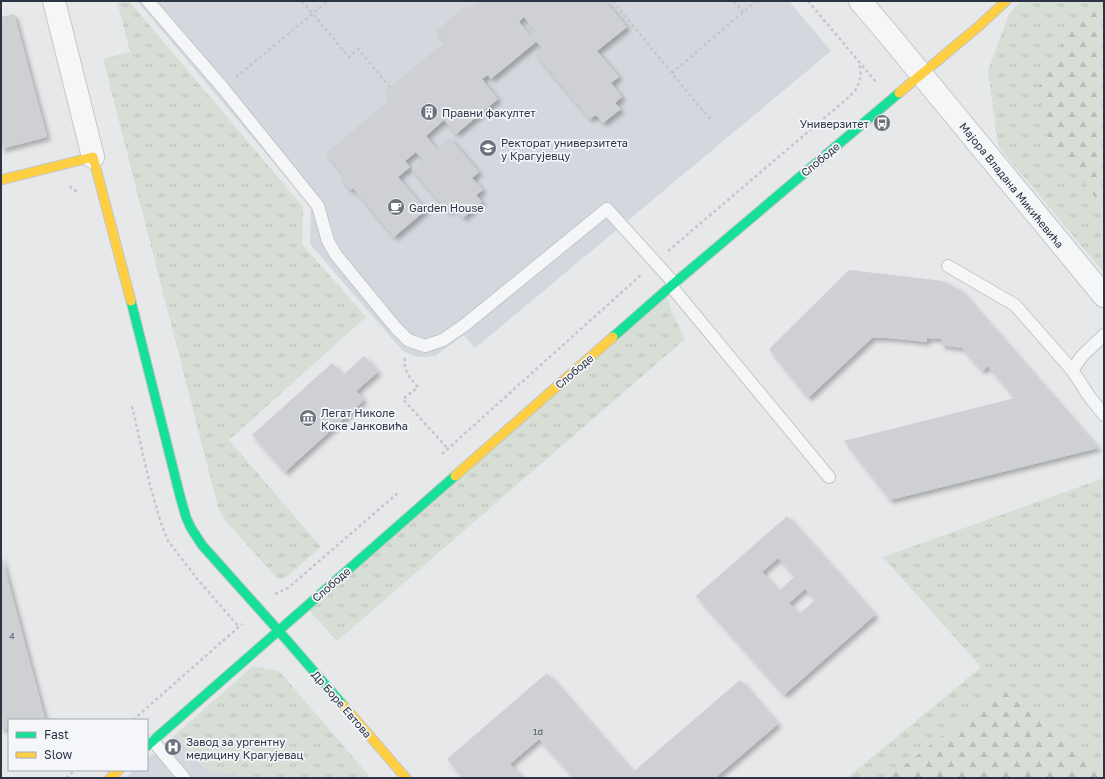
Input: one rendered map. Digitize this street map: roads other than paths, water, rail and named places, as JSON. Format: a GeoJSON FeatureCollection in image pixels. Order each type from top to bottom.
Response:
{"type":"FeatureCollection","features":[{"type":"Feature","properties":{"kind":"street"},"geometry":{"type":"LineString","coordinates":[[1,180],[93,157],[54,1]]}},
{"type":"Feature","properties":{"kind":"street","name":"Мајора Владана Микићевића"},"geometry":{"type":"LineString","coordinates":[[860,1],[1104,296]]}},
{"type":"Feature","properties":{"kind":"street","name":"Слободе"},"geometry":{"type":"LineString","coordinates":[[150,744],[673,284],[979,26],[1006,1]]}},
{"type":"Feature","properties":{"kind":"street","name":"Др Боре Евтова"},"geometry":{"type":"LineString","coordinates":[[93,157],[126,276],[180,496],[186,518],[191,528],[202,545],[406,778]]}},
{"type":"Feature","properties":{"kind":"street"},"geometry":{"type":"LineString","coordinates":[[110,778],[118,771]]}},
{"type":"Feature","properties":{"kind":"lane"},"geometry":{"type":"LineString","coordinates":[[148,1],[223,88],[318,206],[328,241],[336,254],[396,328],[408,340],[425,346],[443,340],[466,324],[607,209],[656,262],[829,478]]}},
{"type":"Feature","properties":{"kind":"lane"},"geometry":{"type":"LineString","coordinates":[[948,266],[1015,305],[1072,370],[1089,396],[1104,415]]}},
{"type":"Feature","properties":{"kind":"lane"},"geometry":{"type":"LineString","coordinates":[[1072,370],[1083,355],[1104,335]]}},
{"type":"Feature","properties":{"kind":"lane"},"geometry":{"type":"LineString","coordinates":[[150,744],[184,778]]}},
{"type":"Feature","properties":{"kind":"place","name":"Правни факултет"},"geometry":{"type":"Point","coordinates":[429,112]}},
{"type":"Feature","properties":{"kind":"place","name":"Универзитет"},"geometry":{"type":"Point","coordinates":[882,123]}},
{"type":"Feature","properties":{"kind":"place","name":"Ректорат универзитета у Крагујевцу"},"geometry":{"type":"Point","coordinates":[488,148]}},
{"type":"Feature","properties":{"kind":"place","name":"Garden House"},"geometry":{"type":"Point","coordinates":[396,207]}},
{"type":"Feature","properties":{"kind":"place","name":"Легат Николе Коке Јанковића"},"geometry":{"type":"Point","coordinates":[308,418]}},
{"type":"Feature","properties":{"kind":"place","name":"Завод за ургентну медицину Крагујевац"},"geometry":{"type":"Point","coordinates":[173,747]}}]}
